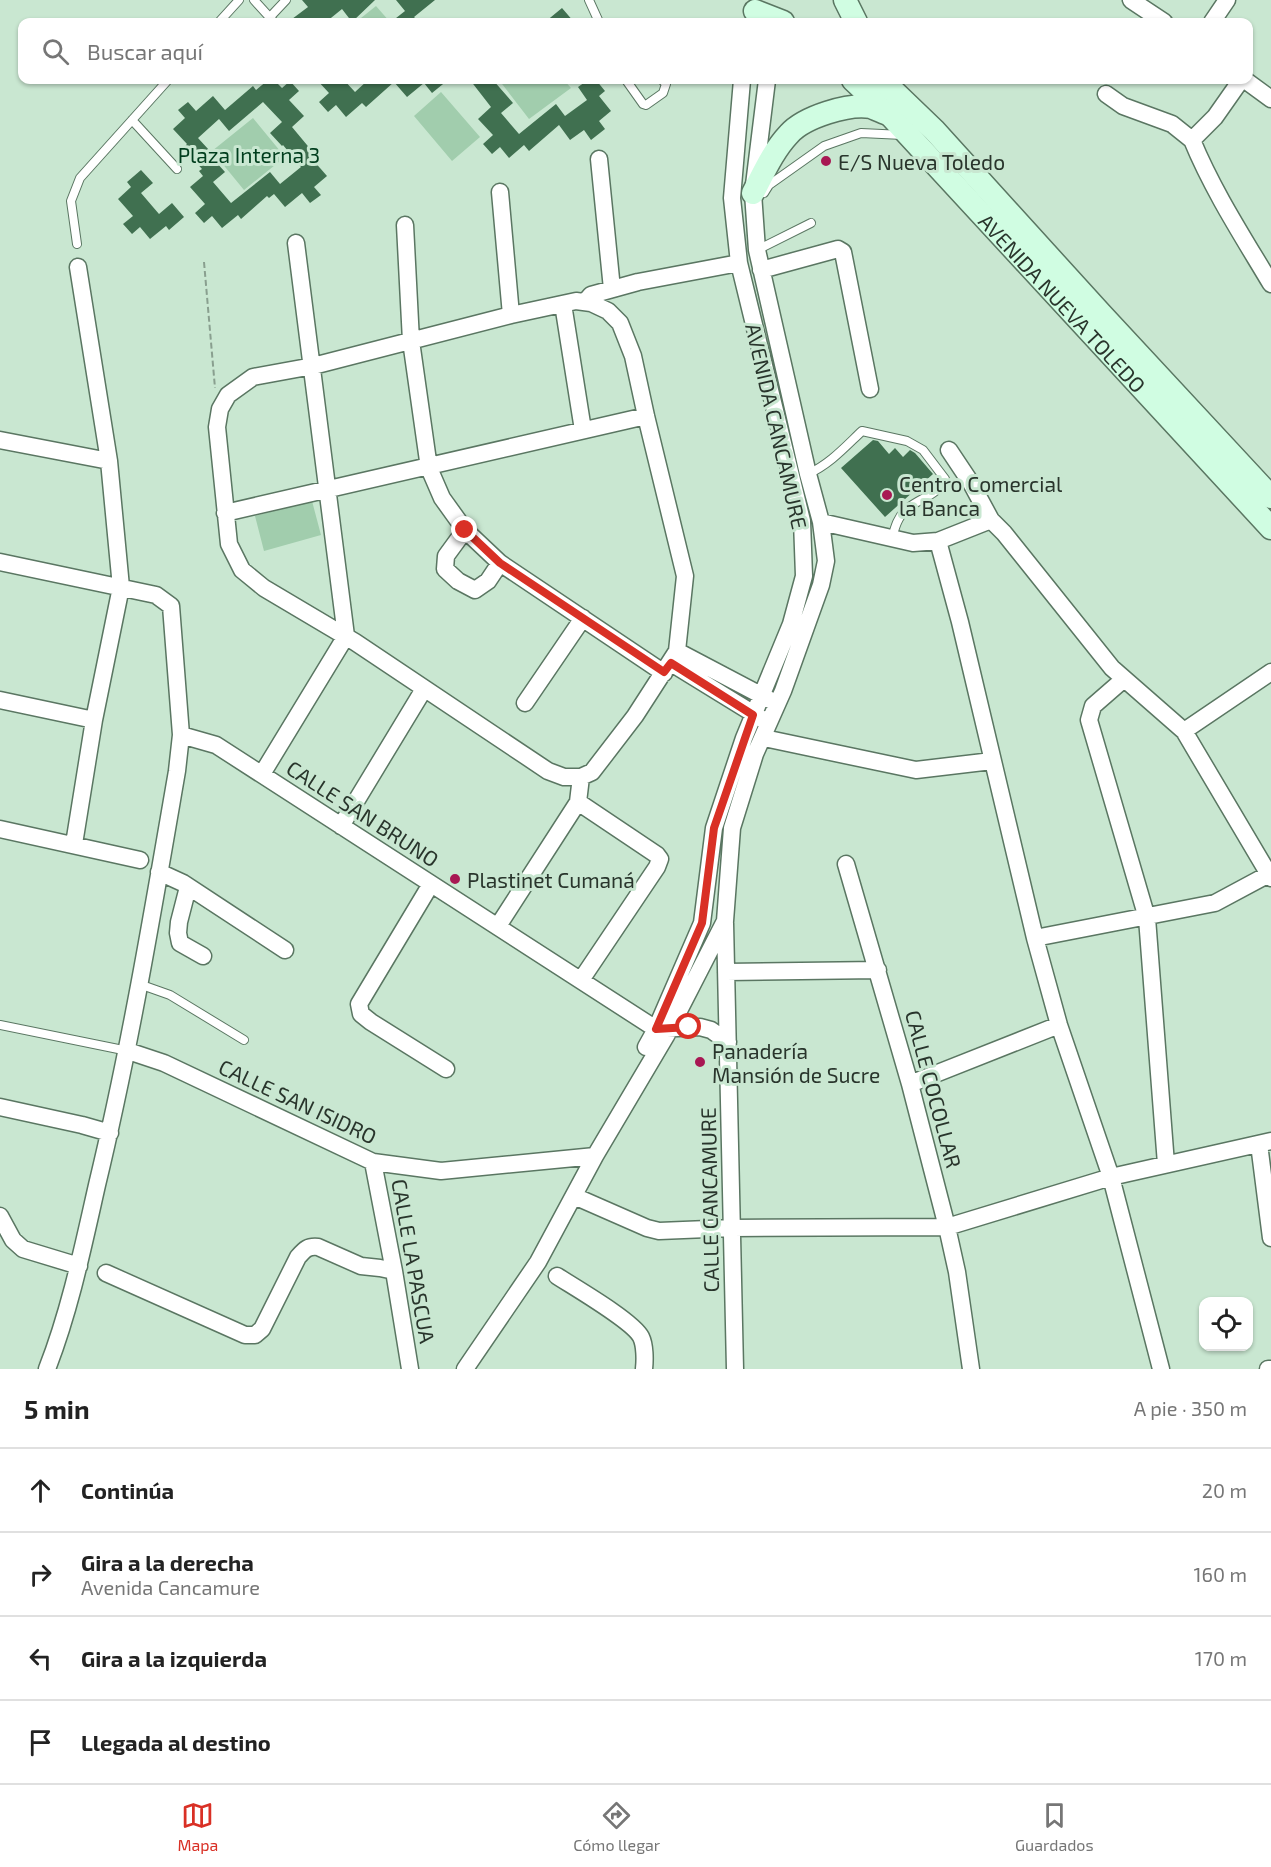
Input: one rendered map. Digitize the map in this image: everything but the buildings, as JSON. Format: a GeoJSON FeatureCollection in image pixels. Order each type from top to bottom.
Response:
{"type":"FeatureCollection","features":[{"type":"Feature","properties":{"kind":"main road"},"geometry":{"type":"LineString","coordinates":[[845,0],[854,18]]}},
{"type":"Feature","properties":{"kind":"main road","name":"AVENIDA NUEVA TOLEDO"},"geometry":{"type":"LineString","coordinates":[[857,84],[910,136],[1271,528]]}},
{"type":"Feature","properties":{"kind":"main road","name":"AVENIDA NUEVA TOLEDO"},"geometry":{"type":"LineString","coordinates":[[889,84],[934,130],[1271,497]]}},
{"type":"Feature","properties":{"kind":"main road"},"geometry":{"type":"LineString","coordinates":[[753,202],[775,151],[791,132],[806,122],[844,109],[870,107],[890,115]]}},
{"type":"Feature","properties":{"kind":"street"},"geometry":{"type":"LineString","coordinates":[[1131,0],[1158,18]]}},
{"type":"Feature","properties":{"kind":"street"},"geometry":{"type":"LineString","coordinates":[[1215,18],[1227,0]]}},
{"type":"Feature","properties":{"kind":"street","name":"AVENIDA CANCAMURE"},"geometry":{"type":"LineString","coordinates":[[663,1029],[702,923],[714,828],[753,715],[791,624],[804,576],[802,521],[740,263],[732,198],[742,84]]}},
{"type":"Feature","properties":{"kind":"street","name":"AVENIDA CANCAMURE"},"geometry":{"type":"LineString","coordinates":[[465,1369],[537,1262],[574,1196],[590,1156],[725,921],[732,828],[755,754],[778,703],[821,585],[826,561],[821,522],[757,250],[753,202],[768,84]]}},
{"type":"Feature","properties":{"kind":"street"},"geometry":{"type":"LineString","coordinates":[[1192,140],[1215,117],[1240,84]]}},
{"type":"Feature","properties":{"kind":"street"},"geometry":{"type":"LineString","coordinates":[[1249,84],[1271,99]]}},
{"type":"Feature","properties":{"kind":"street"},"geometry":{"type":"LineString","coordinates":[[1106,94],[1123,106],[1172,124],[1192,140],[1203,167],[1229,215],[1271,284]]}},
{"type":"Feature","properties":{"kind":"street"},"geometry":{"type":"LineString","coordinates":[[599,159],[612,289]]}},
{"type":"Feature","properties":{"kind":"street"},"geometry":{"type":"LineString","coordinates":[[500,192],[511,315]]}},
{"type":"Feature","properties":{"kind":"street"},"geometry":{"type":"LineString","coordinates":[[405,225],[411,341],[429,468],[442,498],[465,530],[500,563],[583,618],[671,662],[753,715],[770,722]]}},
{"type":"Feature","properties":{"kind":"street"},"geometry":{"type":"LineString","coordinates":[[262,774],[346,636],[296,243]]}},
{"type":"Feature","properties":{"kind":"street"},"geometry":{"type":"LineString","coordinates":[[761,270],[838,249],[843,252],[870,388]]}},
{"type":"Feature","properties":{"kind":"street"},"geometry":{"type":"LineString","coordinates":[[585,302],[591,295],[638,282],[740,263]]}},
{"type":"Feature","properties":{"kind":"street"},"geometry":{"type":"LineString","coordinates":[[74,844],[94,720],[121,587],[109,461],[78,267]]}},
{"type":"Feature","properties":{"kind":"street"},"geometry":{"type":"LineString","coordinates":[[585,302],[608,311],[620,323],[633,356],[685,576],[671,662],[635,716],[598,765],[592,772],[581,777],[564,777],[548,771],[346,636],[264,588],[242,570],[229,544],[217,427],[220,409],[228,395],[253,377],[313,366],[511,315],[563,304],[585,302]]}},
{"type":"Feature","properties":{"kind":"street"},"geometry":{"type":"LineString","coordinates":[[563,304],[583,430]]}},
{"type":"Feature","properties":{"kind":"street"},"geometry":{"type":"LineString","coordinates":[[225,513],[429,468],[646,416]]}},
{"type":"Feature","properties":{"kind":"street"},"geometry":{"type":"LineString","coordinates":[[0,440],[109,461]]}},
{"type":"Feature","properties":{"kind":"street"},"geometry":{"type":"LineString","coordinates":[[949,450],[971,483],[991,520],[1004,532],[1112,668],[1184,731],[1270,876],[1215,903],[1035,938]]}},
{"type":"Feature","properties":{"kind":"street"},"geometry":{"type":"LineString","coordinates":[[821,522],[913,543],[938,541],[991,520]]}},
{"type":"Feature","properties":{"kind":"street"},"geometry":{"type":"LineString","coordinates":[[465,530],[446,556],[445,568],[452,575],[475,590],[488,580],[500,563]]}},
{"type":"Feature","properties":{"kind":"street"},"geometry":{"type":"LineString","coordinates":[[938,541],[960,622],[1035,938],[1059,1025],[1112,1177],[1161,1369]]}},
{"type":"Feature","properties":{"kind":"street"},"geometry":{"type":"LineString","coordinates":[[0,562],[156,595],[171,606],[181,735],[180,752],[128,1051],[79,1266],[57,1344],[47,1369]]}},
{"type":"Feature","properties":{"kind":"street"},"geometry":{"type":"LineString","coordinates":[[525,703],[583,618]]}},
{"type":"Feature","properties":{"kind":"street"},"geometry":{"type":"LineString","coordinates":[[671,662],[733,679],[761,696],[778,703]]}},
{"type":"Feature","properties":{"kind":"street"},"geometry":{"type":"LineString","coordinates":[[1184,731],[1271,672]]}},
{"type":"Feature","properties":{"kind":"street"},"geometry":{"type":"LineString","coordinates":[[724,695],[733,679]]}},
{"type":"Feature","properties":{"kind":"street"},"geometry":{"type":"LineString","coordinates":[[1124,679],[1093,706],[1089,720],[1147,918],[1166,1164]]}},
{"type":"Feature","properties":{"kind":"street"},"geometry":{"type":"LineString","coordinates":[[341,826],[424,689]]}},
{"type":"Feature","properties":{"kind":"street"},"geometry":{"type":"LineString","coordinates":[[0,700],[94,720]]}},
{"type":"Feature","properties":{"kind":"street","name":"CALLE SAN BRUNO"},"geometry":{"type":"LineString","coordinates":[[181,735],[216,745],[581,980],[663,1029]]}},
{"type":"Feature","properties":{"kind":"street"},"geometry":{"type":"LineString","coordinates":[[764,738],[916,770],[992,761]]}},
{"type":"Feature","properties":{"kind":"street"},"geometry":{"type":"LineString","coordinates":[[498,926],[578,802],[581,777]]}},
{"type":"Feature","properties":{"kind":"street"},"geometry":{"type":"LineString","coordinates":[[578,802],[660,859],[657,867],[581,980]]}},
{"type":"Feature","properties":{"kind":"street"},"geometry":{"type":"LineString","coordinates":[[0,829],[140,860]]}},
{"type":"Feature","properties":{"kind":"street","name":"CALLE COCOLLAR"},"geometry":{"type":"LineString","coordinates":[[846,864],[878,970],[948,1227],[971,1369]]}},
{"type":"Feature","properties":{"kind":"street"},"geometry":{"type":"LineString","coordinates":[[159,872],[188,887],[285,950]]}},
{"type":"Feature","properties":{"kind":"street"},"geometry":{"type":"LineString","coordinates":[[431,884],[359,1004],[361,1014],[371,1022],[446,1069]]}},
{"type":"Feature","properties":{"kind":"street"},"geometry":{"type":"LineString","coordinates":[[188,887],[178,933],[180,943],[203,956]]}},
{"type":"Feature","properties":{"kind":"street","name":"CALLE CANCAMURE"},"geometry":{"type":"LineString","coordinates":[[725,921],[735,1369]]}},
{"type":"Feature","properties":{"kind":"street"},"geometry":{"type":"LineString","coordinates":[[726,972],[878,970]]}},
{"type":"Feature","properties":{"kind":"street"},"geometry":{"type":"LineString","coordinates":[[910,1084],[1059,1025]]}},
{"type":"Feature","properties":{"kind":"street"},"geometry":{"type":"LineString","coordinates":[[663,1029],[700,1027],[711,1030],[728,1042]]}},
{"type":"Feature","properties":{"kind":"street","name":"CALLE SAN ISIDRO"},"geometry":{"type":"LineString","coordinates":[[128,1051],[164,1064],[373,1162],[441,1171],[590,1156]]}},
{"type":"Feature","properties":{"kind":"street"},"geometry":{"type":"LineString","coordinates":[[124,1068],[141,1063],[164,1064]]}},
{"type":"Feature","properties":{"kind":"street"},"geometry":{"type":"LineString","coordinates":[[0,1107],[110,1133]]}},
{"type":"Feature","properties":{"kind":"street"},"geometry":{"type":"LineString","coordinates":[[574,1196],[659,1231],[732,1228],[948,1227],[1112,1177],[1265,1142],[1270,1233]]}},
{"type":"Feature","properties":{"kind":"street","name":"CALLE LA PASCUA"},"geometry":{"type":"LineString","coordinates":[[373,1162],[410,1369]]}},
{"type":"Feature","properties":{"kind":"street"},"geometry":{"type":"LineString","coordinates":[[0,1216],[22,1249],[79,1266]]}},
{"type":"Feature","properties":{"kind":"street"},"geometry":{"type":"LineString","coordinates":[[106,1273],[245,1335],[255,1335],[262,1329],[298,1257],[311,1246],[361,1266],[394,1271]]}},
{"type":"Feature","properties":{"kind":"street"},"geometry":{"type":"LineString","coordinates":[[557,1276],[628,1323],[641,1336],[645,1360],[644,1369]]}},
{"type":"Feature","properties":{"kind":"lane"},"geometry":{"type":"LineString","coordinates":[[223,18],[239,0]]}},
{"type":"Feature","properties":{"kind":"lane"},"geometry":{"type":"LineString","coordinates":[[254,0],[270,18]]}},
{"type":"Feature","properties":{"kind":"lane"},"geometry":{"type":"LineString","coordinates":[[273,18],[286,0]]}},
{"type":"Feature","properties":{"kind":"lane"},"geometry":{"type":"LineString","coordinates":[[589,0],[597,18]]}},
{"type":"Feature","properties":{"kind":"lane"},"geometry":{"type":"LineString","coordinates":[[77,243],[71,201],[80,178],[164,84]]}},
{"type":"Feature","properties":{"kind":"lane"},"geometry":{"type":"LineString","coordinates":[[629,84],[646,105],[663,93],[666,84]]}},
{"type":"Feature","properties":{"kind":"lane"},"geometry":{"type":"LineString","coordinates":[[132,120],[177,169]]}},
{"type":"Feature","properties":{"kind":"lane"},"geometry":{"type":"LineString","coordinates":[[753,202],[769,185],[824,146],[861,133],[910,136]]}},
{"type":"Feature","properties":{"kind":"lane"},"geometry":{"type":"LineString","coordinates":[[757,250],[811,223]]}},
{"type":"Feature","properties":{"kind":"lane"},"geometry":{"type":"LineString","coordinates":[[808,474],[831,460],[862,431],[907,441],[923,450],[945,479],[941,489],[907,509],[897,522],[892,538]]}},
{"type":"Feature","properties":{"kind":"lane"},"geometry":{"type":"LineString","coordinates":[[139,984],[170,995],[244,1040]]}},
{"type":"Feature","properties":{"kind":"lane"},"geometry":{"type":"LineString","coordinates":[[0,1025],[128,1051]]}},
{"type":"Feature","properties":{"kind":"path"},"geometry":{"type":"LineString","coordinates":[[204,262],[214,383],[224,403]]}},
{"type":"Feature","properties":{"kind":"green space"},"geometry":{"type":"Polygon","coordinates":[[[376,6],[386,18],[361,18],[376,6]]]}},
{"type":"Feature","properties":{"kind":"green space"},"geometry":{"type":"Polygon","coordinates":[[[502,84],[568,84],[571,88],[529,119],[502,84]]]}},
{"type":"Feature","properties":{"kind":"green space"},"geometry":{"type":"Polygon","coordinates":[[[441,92],[480,137],[452,161],[414,116],[441,92]]]}},
{"type":"Feature","properties":{"kind":"green space","name":"Plaza Interna 3"},"geometry":{"type":"Polygon","coordinates":[[[253,118],[285,157],[244,190],[212,151],[253,118]]]}},
{"type":"Feature","properties":{"kind":"green space"},"geometry":{"type":"Polygon","coordinates":[[[312,501],[321,535],[264,551],[255,516],[312,501]]]}},
{"type":"Feature","properties":{"kind":"place","name":"E/S Nueva Toledo"},"geometry":{"type":"Point","coordinates":[826,161]}},
{"type":"Feature","properties":{"kind":"place","name":"Centro Comercial la Banca"},"geometry":{"type":"Point","coordinates":[887,495]}},
{"type":"Feature","properties":{"kind":"place","name":"Plastinet Cumaná"},"geometry":{"type":"Point","coordinates":[455,879]}},
{"type":"Feature","properties":{"kind":"place","name":"Panadería Mansión de Sucre"},"geometry":{"type":"Point","coordinates":[700,1062]}},
{"type":"Feature","properties":{"kind":"route"},"geometry":{"type":"LineString","coordinates":[[465,530],[500,563],[664,672],[671,663],[753,715],[714,828],[702,923],[656,1029],[689,1027]]}}]}
